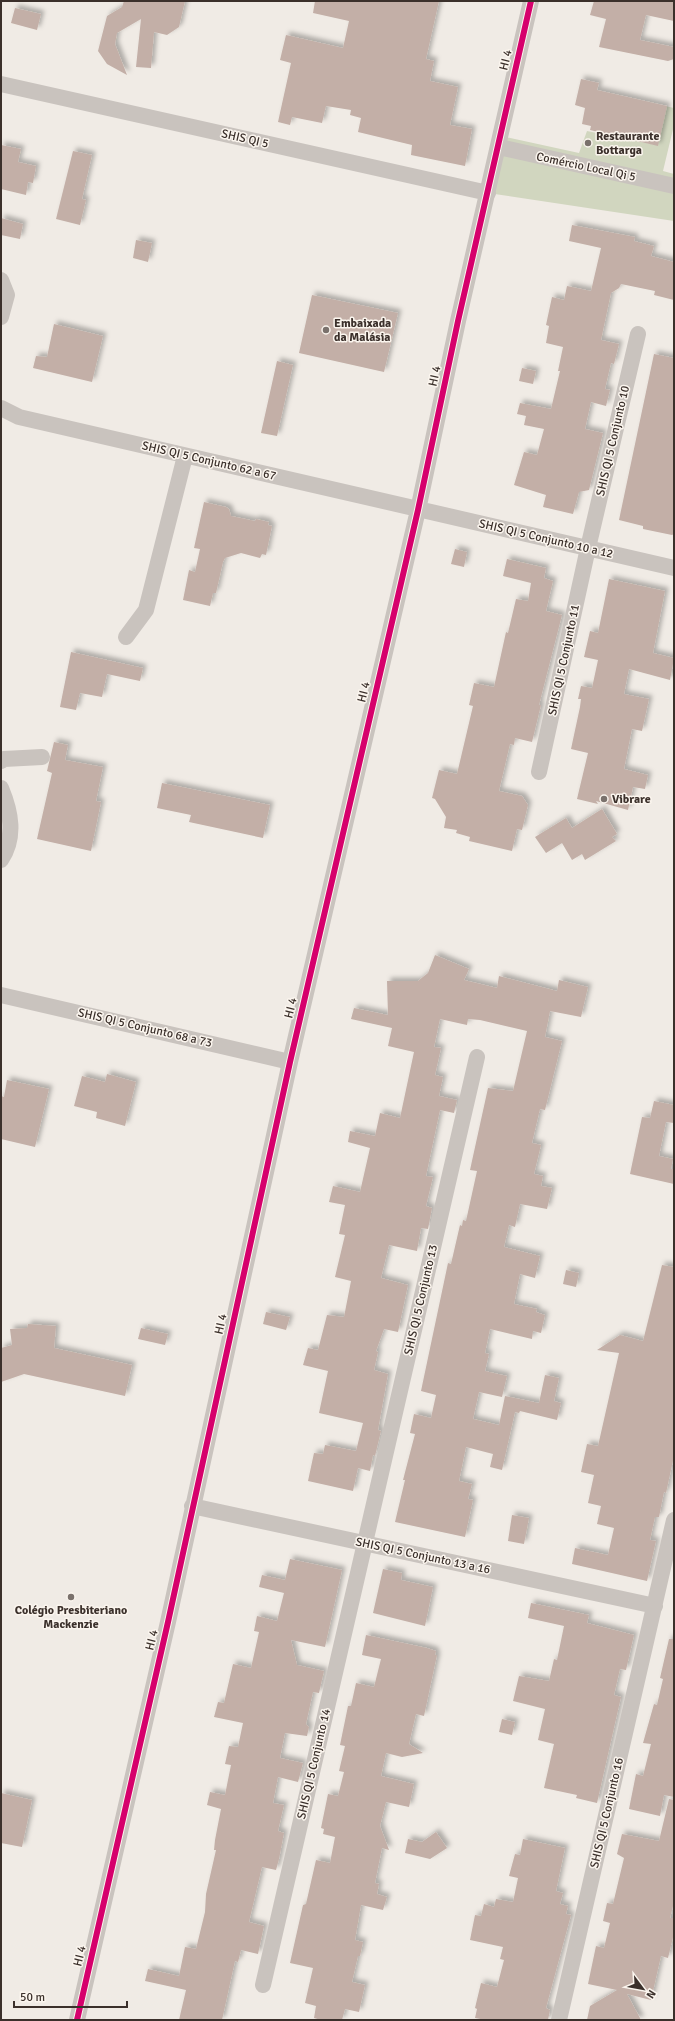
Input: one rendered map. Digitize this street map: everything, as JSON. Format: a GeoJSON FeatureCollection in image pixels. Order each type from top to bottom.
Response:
{"type":"FeatureCollection","features":[{"type":"Feature","properties":{"kind":"street","name":"HI 4"},"geometry":{"type":"LineString","coordinates":[[77,2020],[168,1622],[192,1506],[290,1062],[418,510],[458,321],[499,147],[531,1]]}},
{"type":"Feature","properties":{"kind":"street","name":"SHIS QI 5"},"geometry":{"type":"LineString","coordinates":[[1,84],[488,193]]}},
{"type":"Feature","properties":{"kind":"street","name":"Comércio Local Qi 5"},"geometry":{"type":"LineString","coordinates":[[499,147],[674,186]]}},
{"type":"Feature","properties":{"kind":"street"},"geometry":{"type":"LineString","coordinates":[[1,280],[7,295],[1,317]]}},
{"type":"Feature","properties":{"kind":"street","name":"SHIS QI 5 Conjunto 10"},"geometry":{"type":"LineString","coordinates":[[588,548],[638,334]]}},
{"type":"Feature","properties":{"kind":"street","name":"SHIS QI 5 Conjunto 62 a 67"},"geometry":{"type":"LineString","coordinates":[[1,408],[19,417],[418,510]]}},
{"type":"Feature","properties":{"kind":"street"},"geometry":{"type":"LineString","coordinates":[[126,637],[146,610],[185,456]]}},
{"type":"Feature","properties":{"kind":"street","name":"SHIS QI 5 Conjunto 10 a 12"},"geometry":{"type":"LineString","coordinates":[[418,510],[674,568]]}},
{"type":"Feature","properties":{"kind":"street","name":"SHIS QI 5 Conjunto 11"},"geometry":{"type":"LineString","coordinates":[[539,772],[588,548]]}},
{"type":"Feature","properties":{"kind":"street"},"geometry":{"type":"LineString","coordinates":[[1,761],[4,759],[42,757]]}},
{"type":"Feature","properties":{"kind":"street"},"geometry":{"type":"LineString","coordinates":[[1,788],[9,807],[11,831],[6,853],[1,860]]}},
{"type":"Feature","properties":{"kind":"street","name":"SHIS QI 5 Conjunto 68 a 73"},"geometry":{"type":"LineString","coordinates":[[1,995],[290,1062]]}},
{"type":"Feature","properties":{"kind":"street","name":"SHIS QI 5 Conjunto 13"},"geometry":{"type":"LineString","coordinates":[[364,1543],[477,1057]]}},
{"type":"Feature","properties":{"kind":"street","name":"SHIS QI 5 Conjunto 13 a 16"},"geometry":{"type":"LineString","coordinates":[[192,1506],[655,1606]]}},
{"type":"Feature","properties":{"kind":"street","name":"SHIS QI 5 Conjunto 16"},"geometry":{"type":"LineString","coordinates":[[559,2020],[674,1520]]}},
{"type":"Feature","properties":{"kind":"street","name":"SHIS QI 5 Conjunto 14"},"geometry":{"type":"LineString","coordinates":[[263,1985],[364,1543]]}},
{"type":"Feature","properties":{"kind":"green space"},"geometry":{"type":"Polygon","coordinates":[[[665,106],[674,108],[674,125],[663,171],[674,174],[674,221],[488,193],[501,136],[579,153],[587,131],[656,145],[665,106]]]}},
{"type":"Feature","properties":{"kind":"building"},"geometry":{"type":"Polygon","coordinates":[[[124,1],[185,1],[179,27],[167,35],[154,32],[151,68],[136,67],[141,19],[117,33],[115,44],[127,75],[107,64],[98,51],[107,16],[122,7],[124,1]]]}},
{"type":"Feature","properties":{"kind":"building"},"geometry":{"type":"Polygon","coordinates":[[[315,1],[439,1],[426,59],[434,61],[430,81],[458,87],[450,125],[472,129],[465,166],[411,155],[412,145],[358,132],[361,118],[350,115],[351,110],[326,106],[322,123],[292,117],[290,125],[278,122],[291,63],[280,60],[286,35],[343,48],[349,21],[313,13],[315,1]]]}},
{"type":"Feature","properties":{"kind":"building"},"geometry":{"type":"Polygon","coordinates":[[[594,1],[674,1],[674,21],[646,15],[640,40],[674,47],[674,59],[668,61],[599,47],[606,19],[590,15],[594,1]]]}},
{"type":"Feature","properties":{"kind":"building"},"geometry":{"type":"Polygon","coordinates":[[[15,8],[41,14],[37,30],[11,23],[15,8]]]}},
{"type":"Feature","properties":{"kind":"building"},"geometry":{"type":"Polygon","coordinates":[[[581,79],[599,83],[597,90],[667,106],[658,146],[590,130],[591,126],[582,124],[585,108],[575,105],[581,79]]]}},
{"type":"Feature","properties":{"kind":"building"},"geometry":{"type":"Polygon","coordinates":[[[1,145],[21,149],[18,162],[36,166],[33,183],[28,182],[26,195],[1,189],[1,145]]]}},
{"type":"Feature","properties":{"kind":"building"},"geometry":{"type":"Polygon","coordinates":[[[73,151],[92,155],[82,199],[86,200],[80,225],[56,219],[73,151]]]}},
{"type":"Feature","properties":{"kind":"building"},"geometry":{"type":"Polygon","coordinates":[[[1,218],[23,224],[20,239],[1,235],[1,218]]]}},
{"type":"Feature","properties":{"kind":"building"},"geometry":{"type":"Polygon","coordinates":[[[572,225],[635,237],[634,241],[654,246],[651,256],[674,262],[674,300],[654,295],[655,291],[621,284],[619,288],[611,293],[601,340],[619,344],[614,364],[611,363],[605,389],[610,390],[606,406],[591,402],[585,429],[603,433],[589,490],[579,492],[573,514],[543,507],[546,495],[514,485],[524,452],[537,455],[544,429],[524,425],[526,416],[517,414],[520,403],[551,409],[560,371],[558,371],[563,347],[546,343],[549,326],[546,325],[552,297],[564,300],[567,286],[591,291],[601,248],[569,241],[572,225]]]}},
{"type":"Feature","properties":{"kind":"building"},"geometry":{"type":"Polygon","coordinates":[[[136,240],[152,243],[148,262],[133,258],[136,240]]]}},
{"type":"Feature","properties":{"kind":"building"},"geometry":{"type":"Polygon","coordinates":[[[312,295],[398,313],[384,372],[299,353],[312,295]]]}},
{"type":"Feature","properties":{"kind":"building"},"geometry":{"type":"Polygon","coordinates":[[[54,324],[103,336],[92,382],[33,368],[36,356],[47,357],[54,324]]]}},
{"type":"Feature","properties":{"kind":"building"},"geometry":{"type":"Polygon","coordinates":[[[654,354],[674,358],[674,534],[672,535],[643,529],[643,526],[619,520],[654,354]]]}},
{"type":"Feature","properties":{"kind":"building"},"geometry":{"type":"Polygon","coordinates":[[[277,361],[293,365],[277,436],[261,433],[277,361]]]}},
{"type":"Feature","properties":{"kind":"building"},"geometry":{"type":"Polygon","coordinates":[[[522,368],[536,371],[533,384],[519,381],[522,368]]]}},
{"type":"Feature","properties":{"kind":"building"},"geometry":{"type":"Polygon","coordinates":[[[204,502],[226,507],[229,509],[231,516],[269,522],[268,525],[272,526],[266,555],[262,554],[260,558],[241,553],[225,558],[216,593],[213,593],[210,606],[183,600],[189,570],[195,572],[200,549],[194,548],[204,502]]]}},
{"type":"Feature","properties":{"kind":"building"},"geometry":{"type":"Polygon","coordinates":[[[455,549],[467,552],[464,567],[451,564],[455,549]]]}},
{"type":"Feature","properties":{"kind":"building"},"geometry":{"type":"Polygon","coordinates":[[[507,559],[546,568],[544,578],[553,581],[546,611],[562,615],[539,705],[541,705],[532,742],[515,738],[514,745],[510,744],[499,791],[522,796],[528,805],[522,830],[517,829],[512,851],[469,841],[470,837],[456,833],[457,830],[444,828],[446,817],[435,799],[432,798],[439,770],[457,774],[473,706],[469,705],[474,683],[494,687],[506,632],[508,633],[516,599],[528,601],[531,583],[503,576],[507,559]]]}},
{"type":"Feature","properties":{"kind":"building"},"geometry":{"type":"Polygon","coordinates":[[[609,579],[665,591],[653,653],[674,658],[670,680],[629,669],[624,694],[649,699],[642,731],[632,729],[624,769],[648,775],[645,789],[633,787],[628,810],[596,801],[598,804],[577,799],[588,753],[571,749],[580,707],[581,699],[578,699],[581,686],[592,688],[598,660],[584,657],[590,631],[598,633],[609,579]]]}},
{"type":"Feature","properties":{"kind":"building"},"geometry":{"type":"Polygon","coordinates":[[[71,652],[143,668],[140,681],[107,674],[102,697],[80,693],[76,710],[60,707],[71,652]]]}},
{"type":"Feature","properties":{"kind":"building"},"geometry":{"type":"Polygon","coordinates":[[[54,742],[68,745],[65,760],[103,767],[96,801],[101,802],[91,851],[37,839],[52,773],[47,771],[54,742]]]}},
{"type":"Feature","properties":{"kind":"building"},"geometry":{"type":"Polygon","coordinates":[[[162,783],[270,805],[263,838],[189,822],[191,815],[157,808],[162,783]]]}},
{"type":"Feature","properties":{"kind":"building"},"geometry":{"type":"Polygon","coordinates":[[[602,809],[617,834],[612,837],[616,841],[585,860],[582,854],[572,860],[562,843],[546,853],[535,837],[566,818],[572,828],[602,809]]]}},
{"type":"Feature","properties":{"kind":"building"},"geometry":{"type":"Polygon","coordinates":[[[435,955],[469,969],[464,980],[497,988],[499,976],[557,991],[559,980],[588,987],[581,1017],[550,1011],[545,1037],[562,1041],[545,1110],[540,1109],[532,1143],[541,1145],[534,1174],[543,1176],[541,1186],[552,1188],[547,1209],[520,1204],[515,1227],[509,1225],[504,1247],[540,1256],[535,1278],[520,1274],[514,1304],[537,1309],[536,1312],[545,1315],[541,1333],[533,1331],[532,1339],[490,1329],[485,1353],[489,1354],[485,1371],[507,1376],[502,1397],[479,1392],[473,1419],[499,1425],[505,1396],[539,1403],[545,1375],[559,1378],[554,1401],[561,1403],[557,1420],[520,1411],[519,1413],[515,1412],[502,1470],[490,1467],[493,1454],[466,1447],[459,1481],[472,1484],[468,1499],[473,1500],[465,1537],[395,1522],[405,1480],[403,1480],[415,1434],[410,1433],[414,1414],[431,1418],[436,1395],[421,1391],[448,1263],[451,1264],[460,1225],[462,1226],[463,1220],[466,1221],[477,1171],[470,1170],[488,1088],[513,1091],[527,1031],[480,1020],[468,1019],[467,1025],[440,1019],[434,1047],[441,1048],[435,1075],[443,1077],[439,1096],[457,1100],[454,1113],[440,1110],[426,1176],[433,1177],[426,1206],[432,1208],[428,1229],[421,1228],[417,1251],[389,1245],[381,1278],[408,1285],[398,1332],[384,1329],[376,1351],[378,1352],[374,1370],[388,1374],[378,1430],[381,1431],[375,1456],[373,1455],[370,1471],[358,1468],[353,1491],[308,1481],[314,1453],[323,1454],[325,1445],[356,1451],[363,1423],[319,1413],[328,1371],[303,1365],[308,1348],[318,1350],[327,1315],[344,1317],[351,1281],[335,1277],[345,1235],[339,1234],[345,1205],[329,1202],[333,1186],[360,1192],[370,1148],[348,1142],[350,1131],[375,1136],[380,1113],[400,1118],[414,1052],[388,1046],[392,1028],[351,1019],[354,1008],[388,1015],[387,981],[418,981],[428,973],[435,955]]]}},
{"type":"Feature","properties":{"kind":"building"},"geometry":{"type":"Polygon","coordinates":[[[107,1074],[136,1082],[125,1126],[96,1118],[97,1112],[74,1106],[82,1076],[105,1082],[107,1074]]]}},
{"type":"Feature","properties":{"kind":"building"},"geometry":{"type":"Polygon","coordinates":[[[7,1080],[49,1089],[35,1147],[1,1139],[1,1096],[4,1097],[7,1080]]]}},
{"type":"Feature","properties":{"kind":"building"},"geometry":{"type":"Polygon","coordinates":[[[654,1101],[674,1105],[674,1123],[666,1122],[659,1156],[673,1159],[671,1169],[674,1169],[674,1184],[630,1174],[642,1117],[650,1118],[654,1101]]]}},
{"type":"Feature","properties":{"kind":"building"},"geometry":{"type":"Polygon","coordinates":[[[662,1265],[674,1267],[674,1456],[666,1493],[664,1492],[659,1517],[655,1517],[650,1540],[656,1541],[647,1581],[572,1564],[575,1548],[608,1555],[614,1528],[597,1524],[601,1506],[588,1503],[594,1475],[581,1472],[587,1444],[598,1446],[619,1353],[597,1350],[620,1335],[643,1341],[662,1265]]]}},
{"type":"Feature","properties":{"kind":"building"},"geometry":{"type":"Polygon","coordinates":[[[566,1270],[579,1273],[576,1287],[563,1284],[566,1270]]]}},
{"type":"Feature","properties":{"kind":"building"},"geometry":{"type":"Polygon","coordinates":[[[266,1312],[290,1317],[286,1330],[263,1324],[266,1312]]]}},
{"type":"Feature","properties":{"kind":"building"},"geometry":{"type":"Polygon","coordinates":[[[28,1324],[56,1326],[54,1348],[132,1365],[125,1396],[24,1374],[1,1382],[1,1348],[12,1345],[10,1329],[27,1328],[28,1324]]]}},
{"type":"Feature","properties":{"kind":"building"},"geometry":{"type":"Polygon","coordinates":[[[141,1328],[168,1334],[165,1345],[138,1339],[141,1328]]]}},
{"type":"Feature","properties":{"kind":"building"},"geometry":{"type":"Polygon","coordinates":[[[512,1515],[529,1518],[524,1544],[508,1541],[512,1515]]]}},
{"type":"Feature","properties":{"kind":"building"},"geometry":{"type":"Polygon","coordinates":[[[290,1559],[342,1570],[325,1647],[291,1640],[297,1665],[324,1671],[319,1693],[313,1692],[306,1724],[309,1727],[307,1736],[285,1733],[280,1758],[303,1763],[298,1782],[278,1777],[273,1803],[284,1805],[278,1831],[284,1833],[279,1859],[276,1870],[262,1867],[249,1922],[264,1926],[258,1954],[241,1950],[238,1962],[235,1961],[222,2020],[179,2020],[186,1990],[145,1981],[148,1969],[179,1976],[185,1947],[196,1949],[205,1912],[206,1894],[216,1850],[214,1850],[215,1840],[221,1809],[207,1805],[210,1792],[225,1795],[231,1765],[225,1764],[229,1746],[238,1747],[243,1723],[214,1717],[218,1702],[224,1703],[233,1664],[251,1668],[259,1632],[254,1631],[257,1616],[277,1621],[284,1593],[259,1587],[262,1575],[285,1580],[290,1559]]]}},
{"type":"Feature","properties":{"kind":"building"},"geometry":{"type":"Polygon","coordinates":[[[383,1569],[402,1573],[401,1580],[433,1587],[425,1626],[373,1613],[383,1569]]]}},
{"type":"Feature","properties":{"kind":"building"},"geometry":{"type":"Polygon","coordinates":[[[531,1603],[589,1615],[587,1623],[634,1635],[626,1670],[620,1669],[614,1695],[621,1697],[597,1803],[576,1798],[577,1795],[544,1788],[554,1744],[538,1740],[545,1709],[513,1701],[519,1676],[549,1681],[554,1659],[557,1660],[564,1626],[528,1618],[531,1603]]]}},
{"type":"Feature","properties":{"kind":"building"},"geometry":{"type":"Polygon","coordinates":[[[366,1635],[427,1648],[436,1651],[435,1655],[437,1655],[424,1716],[416,1714],[409,1744],[423,1753],[402,1757],[386,1753],[381,1776],[414,1784],[409,1807],[386,1802],[380,1826],[389,1850],[382,1848],[375,1883],[379,1884],[377,1894],[387,1897],[383,1910],[361,1905],[355,1940],[363,1942],[352,1982],[365,1985],[359,2012],[345,2009],[342,2020],[321,2020],[314,2018],[316,2006],[305,2003],[313,1968],[290,1963],[303,1905],[306,1904],[316,1860],[330,1863],[335,1837],[323,1834],[324,1829],[321,1828],[328,1794],[338,1796],[344,1772],[339,1771],[345,1746],[340,1745],[348,1706],[351,1706],[356,1683],[374,1687],[381,1659],[362,1655],[366,1635]]]}},
{"type":"Feature","properties":{"kind":"building"},"geometry":{"type":"Polygon","coordinates":[[[669,1639],[674,1639],[674,1797],[664,1795],[660,1816],[629,1809],[636,1774],[643,1776],[651,1744],[643,1743],[654,1704],[657,1705],[663,1679],[660,1678],[669,1639]]]}},
{"type":"Feature","properties":{"kind":"building"},"geometry":{"type":"Polygon","coordinates":[[[502,1719],[515,1722],[512,1735],[499,1732],[502,1719]]]}},
{"type":"Feature","properties":{"kind":"building"},"geometry":{"type":"Polygon","coordinates":[[[1,1793],[32,1800],[22,1847],[1,1843],[1,1793]]]}},
{"type":"Feature","properties":{"kind":"building"},"geometry":{"type":"Polygon","coordinates":[[[669,1799],[674,1800],[674,1902],[670,1918],[674,1918],[674,1933],[668,1958],[661,1956],[651,2000],[627,1994],[641,2020],[587,2020],[590,2006],[617,1990],[588,1984],[596,1946],[604,1948],[610,1923],[603,1921],[607,1903],[613,1904],[624,1858],[617,1854],[622,1834],[659,1841],[669,1799]]]}},
{"type":"Feature","properties":{"kind":"building"},"geometry":{"type":"Polygon","coordinates":[[[436,1832],[447,1848],[430,1859],[405,1853],[408,1839],[422,1842],[436,1832]]]}},
{"type":"Feature","properties":{"kind":"building"},"geometry":{"type":"Polygon","coordinates":[[[523,1839],[565,1848],[556,1891],[563,1893],[560,1904],[568,1906],[566,1914],[571,1915],[546,2008],[550,2010],[548,2020],[486,2020],[475,2018],[477,2009],[475,2008],[481,1983],[497,1987],[504,1960],[500,1959],[503,1947],[470,1940],[475,1915],[481,1916],[484,1904],[494,1907],[496,1899],[513,1902],[518,1878],[509,1876],[515,1854],[520,1855],[523,1839]]]}},
{"type":"Feature","properties":{"kind":"cycle path"},"geometry":{"type":"LineString","coordinates":[[77,2020],[168,1622],[290,1062],[418,510],[458,321],[531,1]]}},
{"type":"Feature","properties":{"kind":"place","name":"Restaurante Bottarga"},"geometry":{"type":"Point","coordinates":[588,143]}},
{"type":"Feature","properties":{"kind":"place","name":"Embaixada da Malásia"},"geometry":{"type":"Point","coordinates":[326,330]}},
{"type":"Feature","properties":{"kind":"place","name":"Vibrare"},"geometry":{"type":"Point","coordinates":[604,799]}},
{"type":"Feature","properties":{"kind":"place","name":"Colégio Presbiteriano Mackenzie"},"geometry":{"type":"Point","coordinates":[71,1597]}}]}
